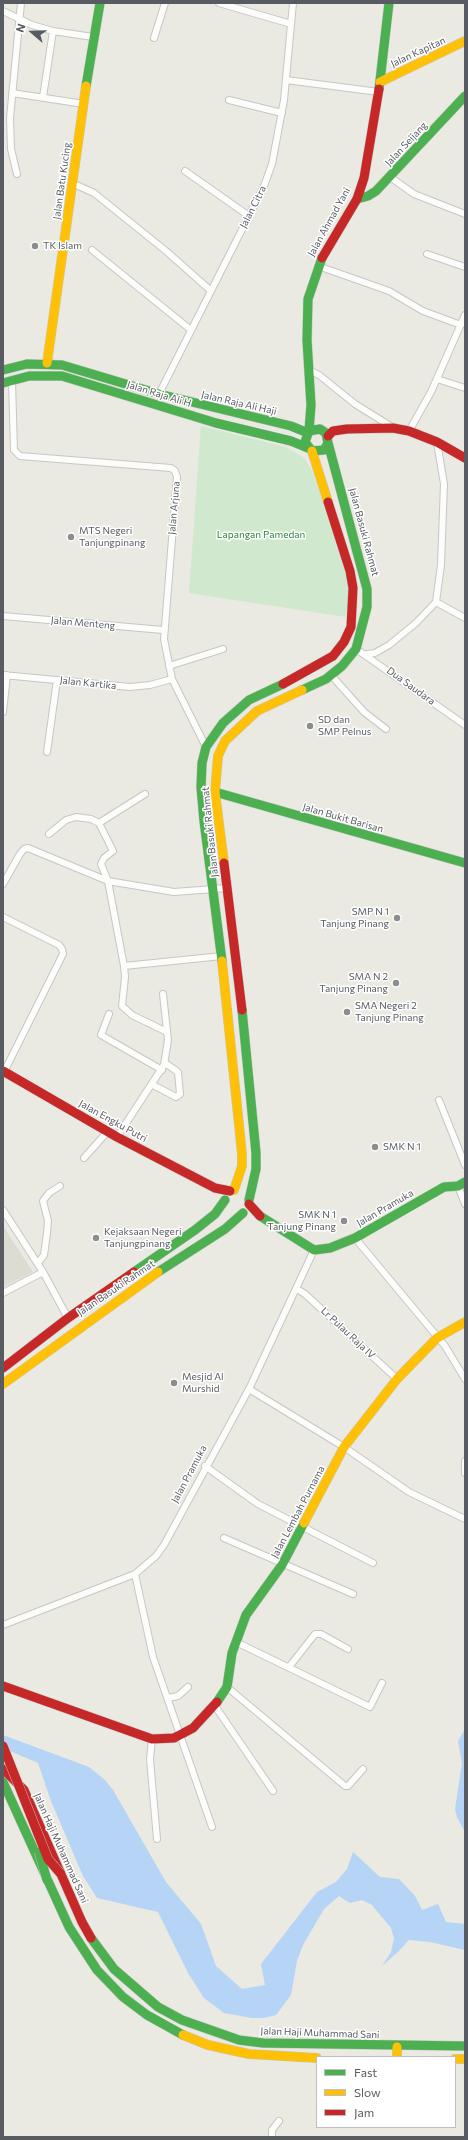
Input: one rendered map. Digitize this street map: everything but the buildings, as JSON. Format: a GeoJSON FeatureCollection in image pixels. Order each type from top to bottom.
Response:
{"type":"FeatureCollection","features":[{"type":"Feature","properties":{"kind":"main road","name":"Jalan Batu Kucing"},"geometry":{"type":"LineString","coordinates":[[47,363],[93,37],[100,3]]}},
{"type":"Feature","properties":{"kind":"main road","name":"Jalan Ahmad Yani"},"geometry":{"type":"LineString","coordinates":[[309,432],[311,405],[307,340],[308,300],[318,266],[331,240],[357,199],[370,156],[389,3]]}},
{"type":"Feature","properties":{"kind":"main road","name":"Jalan Kapitan"},"geometry":{"type":"LineString","coordinates":[[380,82],[465,41]]}},
{"type":"Feature","properties":{"kind":"main road","name":"Jalan Seijang"},"geometry":{"type":"LineString","coordinates":[[357,199],[368,196],[376,191],[465,96]]}},
{"type":"Feature","properties":{"kind":"main road","name":"Jalan Raja Ali Haji"},"geometry":{"type":"LineString","coordinates":[[3,370],[27,364],[47,363],[62,365],[216,410],[291,426],[309,432]]}},
{"type":"Feature","properties":{"kind":"main road"},"geometry":{"type":"LineString","coordinates":[[62,365],[62,376]]}},
{"type":"Feature","properties":{"kind":"main road","name":"Jalan Raja Ali H"},"geometry":{"type":"LineString","coordinates":[[8,382],[46,374],[62,376],[216,423],[291,441],[310,449]]}},
{"type":"Feature","properties":{"kind":"main road","name":"Jalan Ahmad Yani"},"geometry":{"type":"LineString","coordinates":[[311,405],[327,437]]}},
{"type":"Feature","properties":{"kind":"main road"},"geometry":{"type":"LineString","coordinates":[[327,437],[320,429],[309,432],[306,442],[310,449],[324,450],[327,437],[333,431],[347,429],[393,428],[409,431],[437,442],[465,458]]}},
{"type":"Feature","properties":{"kind":"main road","name":"Jalan Basuki Rahmat"},"geometry":{"type":"LineString","coordinates":[[3,1384],[142,1283],[225,1229],[247,1207],[256,1169],[256,1153],[241,1003],[215,792],[218,756],[225,741],[257,711],[331,675],[342,666],[356,649],[367,607],[367,589],[327,437]]}},
{"type":"Feature","properties":{"kind":"main road","name":"Jalan Basuki Rahmat"},"geometry":{"type":"LineString","coordinates":[[3,1368],[68,1318],[195,1230],[215,1214],[229,1195],[242,1166],[222,956],[201,787],[202,763],[206,746],[215,731],[249,700],[294,679],[333,656],[344,642],[351,627],[354,604],[350,571],[310,449]]}},
{"type":"Feature","properties":{"kind":"main road"},"geometry":{"type":"LineString","coordinates":[[294,679],[299,691]]}},
{"type":"Feature","properties":{"kind":"main road","name":"Jalan Bukit Barisan"},"geometry":{"type":"LineString","coordinates":[[215,792],[465,863]]}},
{"type":"Feature","properties":{"kind":"main road","name":"Jalan Engku Putri"},"geometry":{"type":"LineString","coordinates":[[4,1071],[117,1137],[229,1195]]}},
{"type":"Feature","properties":{"kind":"main road","name":"Jalan Pramuka"},"geometry":{"type":"LineString","coordinates":[[314,1250],[330,1248],[355,1238],[444,1187],[461,1184]]}},
{"type":"Feature","properties":{"kind":"main road"},"geometry":{"type":"LineString","coordinates":[[247,1207],[230,1212],[229,1195],[243,1191],[247,1207],[314,1250]]}},
{"type":"Feature","properties":{"kind":"main road","name":"Jalan Lembah Purnama"},"geometry":{"type":"LineString","coordinates":[[3,1686],[152,1739],[174,1738],[193,1728],[215,1706],[226,1687],[229,1680],[232,1653],[240,1628],[255,1600],[282,1565],[344,1447],[397,1379],[436,1338],[465,1322]]}},
{"type":"Feature","properties":{"kind":"main road"},"geometry":{"type":"LineString","coordinates":[[11,1362],[19,1372]]}},
{"type":"Feature","properties":{"kind":"main road"},"geometry":{"type":"LineString","coordinates":[[3,1746],[21,1795],[48,1859],[60,1873]]}},
{"type":"Feature","properties":{"kind":"main road"},"geometry":{"type":"LineString","coordinates":[[3,1763],[15,1797],[43,1862],[46,1880]]}},
{"type":"Feature","properties":{"kind":"main road","name":"Jalan Haji Muhammad Sani"},"geometry":{"type":"LineString","coordinates":[[3,1769],[16,1780],[24,1790],[82,1922],[93,1941],[114,1969],[158,2007],[182,2020],[239,2040],[263,2043],[396,2047],[465,2046]]}},
{"type":"Feature","properties":{"kind":"main road"},"geometry":{"type":"LineString","coordinates":[[3,1782],[46,1880],[69,1927],[98,1970],[123,1997],[147,2015],[177,2032],[208,2045],[249,2054],[278,2057],[316,2058]]}},
{"type":"Feature","properties":{"kind":"main road"},"geometry":{"type":"LineString","coordinates":[[396,2047],[397,2056]]}},
{"type":"Feature","properties":{"kind":"street"},"geometry":{"type":"LineString","coordinates":[[17,174],[11,149],[10,118],[21,19],[21,3]]}},
{"type":"Feature","properties":{"kind":"street"},"geometry":{"type":"LineString","coordinates":[[154,38],[165,3]]}},
{"type":"Feature","properties":{"kind":"street"},"geometry":{"type":"LineString","coordinates":[[219,3],[291,24]]}},
{"type":"Feature","properties":{"kind":"street","name":"Jalan Citra"},"geometry":{"type":"LineString","coordinates":[[159,394],[210,290],[249,216],[272,164],[282,113],[293,3]]}},
{"type":"Feature","properties":{"kind":"street"},"geometry":{"type":"LineString","coordinates":[[3,11],[53,31],[93,37]]}},
{"type":"Feature","properties":{"kind":"street"},"geometry":{"type":"LineString","coordinates":[[43,97],[53,31]]}},
{"type":"Feature","properties":{"kind":"street"},"geometry":{"type":"LineString","coordinates":[[286,80],[379,92]]}},
{"type":"Feature","properties":{"kind":"street"},"geometry":{"type":"LineString","coordinates":[[12,92],[84,104]]}},
{"type":"Feature","properties":{"kind":"street"},"geometry":{"type":"LineString","coordinates":[[229,100],[282,113]]}},
{"type":"Feature","properties":{"kind":"street"},"geometry":{"type":"LineString","coordinates":[[185,171],[249,216]]}},
{"type":"Feature","properties":{"kind":"street"},"geometry":{"type":"LineString","coordinates":[[390,177],[414,194],[465,214]]}},
{"type":"Feature","properties":{"kind":"street"},"geometry":{"type":"LineString","coordinates":[[72,183],[94,193],[166,251],[210,290]]}},
{"type":"Feature","properties":{"kind":"street"},"geometry":{"type":"LineString","coordinates":[[92,250],[191,330]]}},
{"type":"Feature","properties":{"kind":"street"},"geometry":{"type":"LineString","coordinates":[[427,254],[465,267]]}},
{"type":"Feature","properties":{"kind":"street"},"geometry":{"type":"LineString","coordinates":[[318,266],[390,292],[423,311],[461,325]]}},
{"type":"Feature","properties":{"kind":"street"},"geometry":{"type":"LineString","coordinates":[[409,431],[437,379],[465,315]]}},
{"type":"Feature","properties":{"kind":"street"},"geometry":{"type":"LineString","coordinates":[[309,370],[319,375],[356,404],[393,428]]}},
{"type":"Feature","properties":{"kind":"street"},"geometry":{"type":"LineString","coordinates":[[437,379],[465,388]]}},
{"type":"Feature","properties":{"kind":"street","name":"Jalan Arjuna"},"geometry":{"type":"LineString","coordinates":[[8,382],[14,450],[20,456],[171,468],[176,471],[177,478],[163,630],[172,679],[206,746]]}},
{"type":"Feature","properties":{"kind":"street"},"geometry":{"type":"LineString","coordinates":[[367,654],[376,653],[389,646],[416,623],[436,602],[441,565],[444,484],[437,442]]}},
{"type":"Feature","properties":{"kind":"street"},"geometry":{"type":"LineString","coordinates":[[436,602],[465,618]]}},
{"type":"Feature","properties":{"kind":"street","name":"Jalan Menteng"},"geometry":{"type":"LineString","coordinates":[[3,616],[163,630]]}},
{"type":"Feature","properties":{"kind":"street"},"geometry":{"type":"LineString","coordinates":[[169,666],[223,649]]}},
{"type":"Feature","properties":{"kind":"street","name":"Dua Saudara"},"geometry":{"type":"LineString","coordinates":[[356,649],[367,654],[465,725]]}},
{"type":"Feature","properties":{"kind":"street"},"geometry":{"type":"LineString","coordinates":[[3,712],[5,675]]}},
{"type":"Feature","properties":{"kind":"street","name":"Jalan Kartika"},"geometry":{"type":"LineString","coordinates":[[5,675],[130,687],[150,685],[172,679]]}},
{"type":"Feature","properties":{"kind":"street"},"geometry":{"type":"LineString","coordinates":[[331,675],[364,712],[386,729]]}},
{"type":"Feature","properties":{"kind":"street"},"geometry":{"type":"LineString","coordinates":[[47,752],[57,680]]}},
{"type":"Feature","properties":{"kind":"street"},"geometry":{"type":"LineString","coordinates":[[98,823],[145,794]]}},
{"type":"Feature","properties":{"kind":"street"},"geometry":{"type":"LineString","coordinates":[[49,834],[66,820],[76,816],[91,819],[98,823],[113,852],[101,861],[108,881],[124,966],[125,977],[122,1006],[132,1015],[167,1032]]}},
{"type":"Feature","properties":{"kind":"street"},"geometry":{"type":"LineString","coordinates":[[3,884],[20,854],[24,849],[28,848],[108,881],[165,892],[227,888]]}},
{"type":"Feature","properties":{"kind":"street"},"geometry":{"type":"LineString","coordinates":[[3,917],[59,945],[63,954],[4,1071]]}},
{"type":"Feature","properties":{"kind":"street"},"geometry":{"type":"LineString","coordinates":[[124,966],[222,956]]}},
{"type":"Feature","properties":{"kind":"street"},"geometry":{"type":"LineString","coordinates":[[117,1137],[153,1085],[165,1063],[168,1050],[163,994]]}},
{"type":"Feature","properties":{"kind":"street"},"geometry":{"type":"LineString","coordinates":[[109,1014],[101,1035],[162,1070]]}},
{"type":"Feature","properties":{"kind":"street"},"geometry":{"type":"LineString","coordinates":[[153,1085],[176,1097],[180,1094],[178,1072],[165,1063]]}},
{"type":"Feature","properties":{"kind":"street"},"geometry":{"type":"LineString","coordinates":[[439,1100],[465,1165]]}},
{"type":"Feature","properties":{"kind":"street"},"geometry":{"type":"LineString","coordinates":[[84,1158],[108,1131]]}},
{"type":"Feature","properties":{"kind":"street"},"geometry":{"type":"LineString","coordinates":[[461,1184],[465,1204]]}},
{"type":"Feature","properties":{"kind":"street"},"geometry":{"type":"LineString","coordinates":[[38,1263],[44,1255],[48,1221],[43,1201],[49,1193],[60,1186]]}},
{"type":"Feature","properties":{"kind":"street"},"geometry":{"type":"LineString","coordinates":[[3,1210],[38,1263],[68,1318]]}},
{"type":"Feature","properties":{"kind":"street"},"geometry":{"type":"LineString","coordinates":[[355,1238],[436,1338],[445,1346],[465,1379]]}},
{"type":"Feature","properties":{"kind":"street","name":"Jalan Pramuka"},"geometry":{"type":"LineString","coordinates":[[3,1626],[135,1574],[146,1566],[164,1545],[249,1389],[314,1250]]}},
{"type":"Feature","properties":{"kind":"street"},"geometry":{"type":"LineString","coordinates":[[3,1293],[43,1272]]}},
{"type":"Feature","properties":{"kind":"street","name":"Lr Pulau Raja IV"},"geometry":{"type":"LineString","coordinates":[[297,1289],[305,1294],[397,1379]]}},
{"type":"Feature","properties":{"kind":"street"},"geometry":{"type":"LineString","coordinates":[[249,1389],[344,1447],[410,1492],[465,1519]]}},
{"type":"Feature","properties":{"kind":"street"},"geometry":{"type":"LineString","coordinates":[[465,1461],[465,1473]]}},
{"type":"Feature","properties":{"kind":"street"},"geometry":{"type":"LineString","coordinates":[[206,1466],[258,1504],[372,1563]]}},
{"type":"Feature","properties":{"kind":"street"},"geometry":{"type":"LineString","coordinates":[[224,1538],[282,1565],[353,1594]]}},
{"type":"Feature","properties":{"kind":"street"},"geometry":{"type":"LineString","coordinates":[[135,1574],[153,1657],[212,1827]]}},
{"type":"Feature","properties":{"kind":"street"},"geometry":{"type":"LineString","coordinates":[[289,1667],[315,1634],[321,1634],[348,1649]]}},
{"type":"Feature","properties":{"kind":"street"},"geometry":{"type":"LineString","coordinates":[[236,1642],[370,1707],[382,1683]]}},
{"type":"Feature","properties":{"kind":"street"},"geometry":{"type":"LineString","coordinates":[[168,1698],[178,1696],[188,1687]]}},
{"type":"Feature","properties":{"kind":"street"},"geometry":{"type":"LineString","coordinates":[[226,1687],[345,1786],[348,1786],[363,1769]]}},
{"type":"Feature","properties":{"kind":"street"},"geometry":{"type":"LineString","coordinates":[[215,1706],[273,1790]]}},
{"type":"Feature","properties":{"kind":"street"},"geometry":{"type":"LineString","coordinates":[[152,1739],[150,1759],[157,1839]]}},
{"type":"Feature","properties":{"kind":"street"},"geometry":{"type":"LineString","coordinates":[[272,2137],[272,2130],[278,2121]]}},
{"type":"Feature","properties":{"kind":"shaded area"},"geometry":{"type":"Polygon","coordinates":[[[3,1226],[33,1272],[3,1287],[3,1226]]]}},
{"type":"Feature","properties":{"kind":"green space","name":"Lapangan Pamedan"},"geometry":{"type":"Polygon","coordinates":[[[201,426],[286,447],[304,458],[312,470],[349,585],[346,617],[189,593],[201,426]]]}},
{"type":"Feature","properties":{"kind":"water"},"geometry":{"type":"Polygon","coordinates":[[[465,1729],[465,1832],[457,1817],[455,1809],[462,1763],[458,1741],[465,1729]]]}},
{"type":"Feature","properties":{"kind":"water"},"geometry":{"type":"Polygon","coordinates":[[[3,1735],[89,1767],[105,1780],[113,1790],[166,1882],[201,1924],[216,1966],[242,1989],[265,1985],[261,1964],[317,1892],[336,1882],[347,1869],[353,1852],[380,1877],[399,1879],[415,1896],[422,1910],[438,1904],[446,1922],[465,1924],[465,1950],[430,1942],[409,1940],[382,1966],[391,1952],[394,1938],[391,1928],[372,1905],[362,1900],[350,1903],[339,1896],[324,1909],[303,1945],[297,1961],[291,1995],[276,2015],[264,2018],[252,2018],[224,2013],[204,1998],[188,1973],[158,1912],[97,1898],[83,1876],[51,1801],[38,1763],[3,1748],[3,1735]]]}},
{"type":"Feature","properties":{"kind":"traffic: fast"},"geometry":{"type":"LineString","coordinates":[[86,86],[100,3]]}},
{"type":"Feature","properties":{"kind":"traffic: fast"},"geometry":{"type":"LineString","coordinates":[[379,89],[389,3]]}},
{"type":"Feature","properties":{"kind":"traffic: fast"},"geometry":{"type":"LineString","coordinates":[[357,199],[368,196],[376,191],[465,96]]}},
{"type":"Feature","properties":{"kind":"traffic: fast"},"geometry":{"type":"LineString","coordinates":[[309,431],[320,429],[326,433],[328,443],[324,450],[312,451],[305,442],[309,431],[311,405],[307,340],[308,299],[322,258]]}},
{"type":"Feature","properties":{"kind":"traffic: fast"},"geometry":{"type":"LineString","coordinates":[[3,370],[27,364],[62,365],[159,394],[291,426],[308,433]]}},
{"type":"Feature","properties":{"kind":"traffic: fast"},"geometry":{"type":"LineString","coordinates":[[3,383],[29,376],[62,376],[216,423],[291,441],[308,448]]}},
{"type":"Feature","properties":{"kind":"traffic: fast"},"geometry":{"type":"LineString","coordinates":[[302,690],[326,679],[342,666],[356,649],[367,607],[367,589],[328,443]]}},
{"type":"Feature","properties":{"kind":"traffic: fast"},"geometry":{"type":"LineString","coordinates":[[222,961],[204,821],[201,787],[202,763],[206,747],[223,723],[249,700],[283,684]]}},
{"type":"Feature","properties":{"kind":"traffic: fast"},"geometry":{"type":"LineString","coordinates":[[215,792],[465,863]]}},
{"type":"Feature","properties":{"kind":"traffic: fast"},"geometry":{"type":"LineString","coordinates":[[242,1010],[256,1153],[256,1169],[249,1200]]}},
{"type":"Feature","properties":{"kind":"traffic: fast"},"geometry":{"type":"LineString","coordinates":[[260,1216],[314,1250],[330,1248],[355,1238],[444,1187],[458,1186],[465,1182]]}},
{"type":"Feature","properties":{"kind":"traffic: fast"},"geometry":{"type":"LineString","coordinates":[[134,1272],[195,1230],[215,1214],[225,1200]]}},
{"type":"Feature","properties":{"kind":"traffic: fast"},"geometry":{"type":"LineString","coordinates":[[158,1272],[225,1229],[243,1213]]}},
{"type":"Feature","properties":{"kind":"traffic: fast"},"geometry":{"type":"LineString","coordinates":[[217,1702],[227,1687],[232,1653],[246,1615],[282,1565],[304,1523]]}},
{"type":"Feature","properties":{"kind":"traffic: fast"},"geometry":{"type":"LineString","coordinates":[[3,1782],[69,1927],[97,1970],[123,1997],[147,2015],[183,2035]]}},
{"type":"Feature","properties":{"kind":"traffic: fast"},"geometry":{"type":"LineString","coordinates":[[39,1852],[47,1880]]}},
{"type":"Feature","properties":{"kind":"traffic: fast"},"geometry":{"type":"LineString","coordinates":[[91,1938],[114,1969],[158,2007],[182,2020],[239,2040],[263,2043],[465,2046]]}},
{"type":"Feature","properties":{"kind":"traffic: slow"},"geometry":{"type":"LineString","coordinates":[[380,82],[465,41]]}},
{"type":"Feature","properties":{"kind":"traffic: slow"},"geometry":{"type":"LineString","coordinates":[[47,363],[86,86]]}},
{"type":"Feature","properties":{"kind":"traffic: slow"},"geometry":{"type":"LineString","coordinates":[[312,451],[328,502]]}},
{"type":"Feature","properties":{"kind":"traffic: slow"},"geometry":{"type":"LineString","coordinates":[[224,863],[215,792],[218,756],[225,741],[257,711],[302,690]]}},
{"type":"Feature","properties":{"kind":"traffic: slow"},"geometry":{"type":"LineString","coordinates":[[222,961],[242,1154],[242,1166],[234,1190]]}},
{"type":"Feature","properties":{"kind":"traffic: slow"},"geometry":{"type":"LineString","coordinates":[[3,1384],[158,1272]]}},
{"type":"Feature","properties":{"kind":"traffic: slow"},"geometry":{"type":"LineString","coordinates":[[304,1523],[344,1447],[397,1379],[437,1338],[465,1322]]}},
{"type":"Feature","properties":{"kind":"traffic: slow"},"geometry":{"type":"LineString","coordinates":[[183,2035],[208,2045],[249,2054],[316,2058]]}},
{"type":"Feature","properties":{"kind":"traffic: slow"},"geometry":{"type":"LineString","coordinates":[[397,2047],[397,2056]]}},
{"type":"Feature","properties":{"kind":"traffic: slow"},"geometry":{"type":"LineString","coordinates":[[456,2059],[465,2059]]}},
{"type":"Feature","properties":{"kind":"traffic: jam"},"geometry":{"type":"LineString","coordinates":[[322,258],[357,199],[364,178],[379,89]]}},
{"type":"Feature","properties":{"kind":"traffic: jam"},"geometry":{"type":"LineString","coordinates":[[328,436],[333,431],[347,429],[393,428],[409,431],[437,442],[465,458]]}},
{"type":"Feature","properties":{"kind":"traffic: jam"},"geometry":{"type":"LineString","coordinates":[[283,684],[333,656],[344,642],[351,627],[353,588],[350,571],[328,502]]}},
{"type":"Feature","properties":{"kind":"traffic: jam"},"geometry":{"type":"LineString","coordinates":[[224,863],[242,1010]]}},
{"type":"Feature","properties":{"kind":"traffic: jam"},"geometry":{"type":"LineString","coordinates":[[3,1071],[117,1137],[215,1188]]}},
{"type":"Feature","properties":{"kind":"traffic: jam"},"geometry":{"type":"LineString","coordinates":[[215,1188],[230,1191]]}},
{"type":"Feature","properties":{"kind":"traffic: jam"},"geometry":{"type":"LineString","coordinates":[[249,1204],[260,1216]]}},
{"type":"Feature","properties":{"kind":"traffic: jam"},"geometry":{"type":"LineString","coordinates":[[3,1368],[68,1318],[134,1272]]}},
{"type":"Feature","properties":{"kind":"traffic: jam"},"geometry":{"type":"LineString","coordinates":[[3,1686],[152,1739],[174,1738],[193,1728],[217,1702]]}},
{"type":"Feature","properties":{"kind":"traffic: jam"},"geometry":{"type":"LineString","coordinates":[[3,1746],[48,1859],[60,1873]]}},
{"type":"Feature","properties":{"kind":"traffic: jam"},"geometry":{"type":"LineString","coordinates":[[3,1769],[24,1790],[82,1922],[91,1938]]}},
{"type":"Feature","properties":{"kind":"place","name":"TK Islam"},"geometry":{"type":"Point","coordinates":[35,246]}},
{"type":"Feature","properties":{"kind":"place","name":"MTS Negeri Tanjungpinang"},"geometry":{"type":"Point","coordinates":[71,537]}},
{"type":"Feature","properties":{"kind":"place","name":"SD dan SMP Pelnus"},"geometry":{"type":"Point","coordinates":[310,726]}},
{"type":"Feature","properties":{"kind":"place","name":"SMP N 1 Tanjung Pinang"},"geometry":{"type":"Point","coordinates":[397,918]}},
{"type":"Feature","properties":{"kind":"place","name":"SMA N 2 Tanjung Pinang"},"geometry":{"type":"Point","coordinates":[396,983]}},
{"type":"Feature","properties":{"kind":"place","name":"SMA Negeri 2 Tanjung Pinang"},"geometry":{"type":"Point","coordinates":[347,1012]}},
{"type":"Feature","properties":{"kind":"place","name":"SMK N 1"},"geometry":{"type":"Point","coordinates":[375,1147]}},
{"type":"Feature","properties":{"kind":"place","name":"SMK N 1 Tanjung Pinang"},"geometry":{"type":"Point","coordinates":[344,1221]}},
{"type":"Feature","properties":{"kind":"place","name":"Kejaksaan Negeri Tanjungpinang"},"geometry":{"type":"Point","coordinates":[96,1238]}},
{"type":"Feature","properties":{"kind":"place","name":"Mesjid Al Murshid"},"geometry":{"type":"Point","coordinates":[174,1383]}}]}
